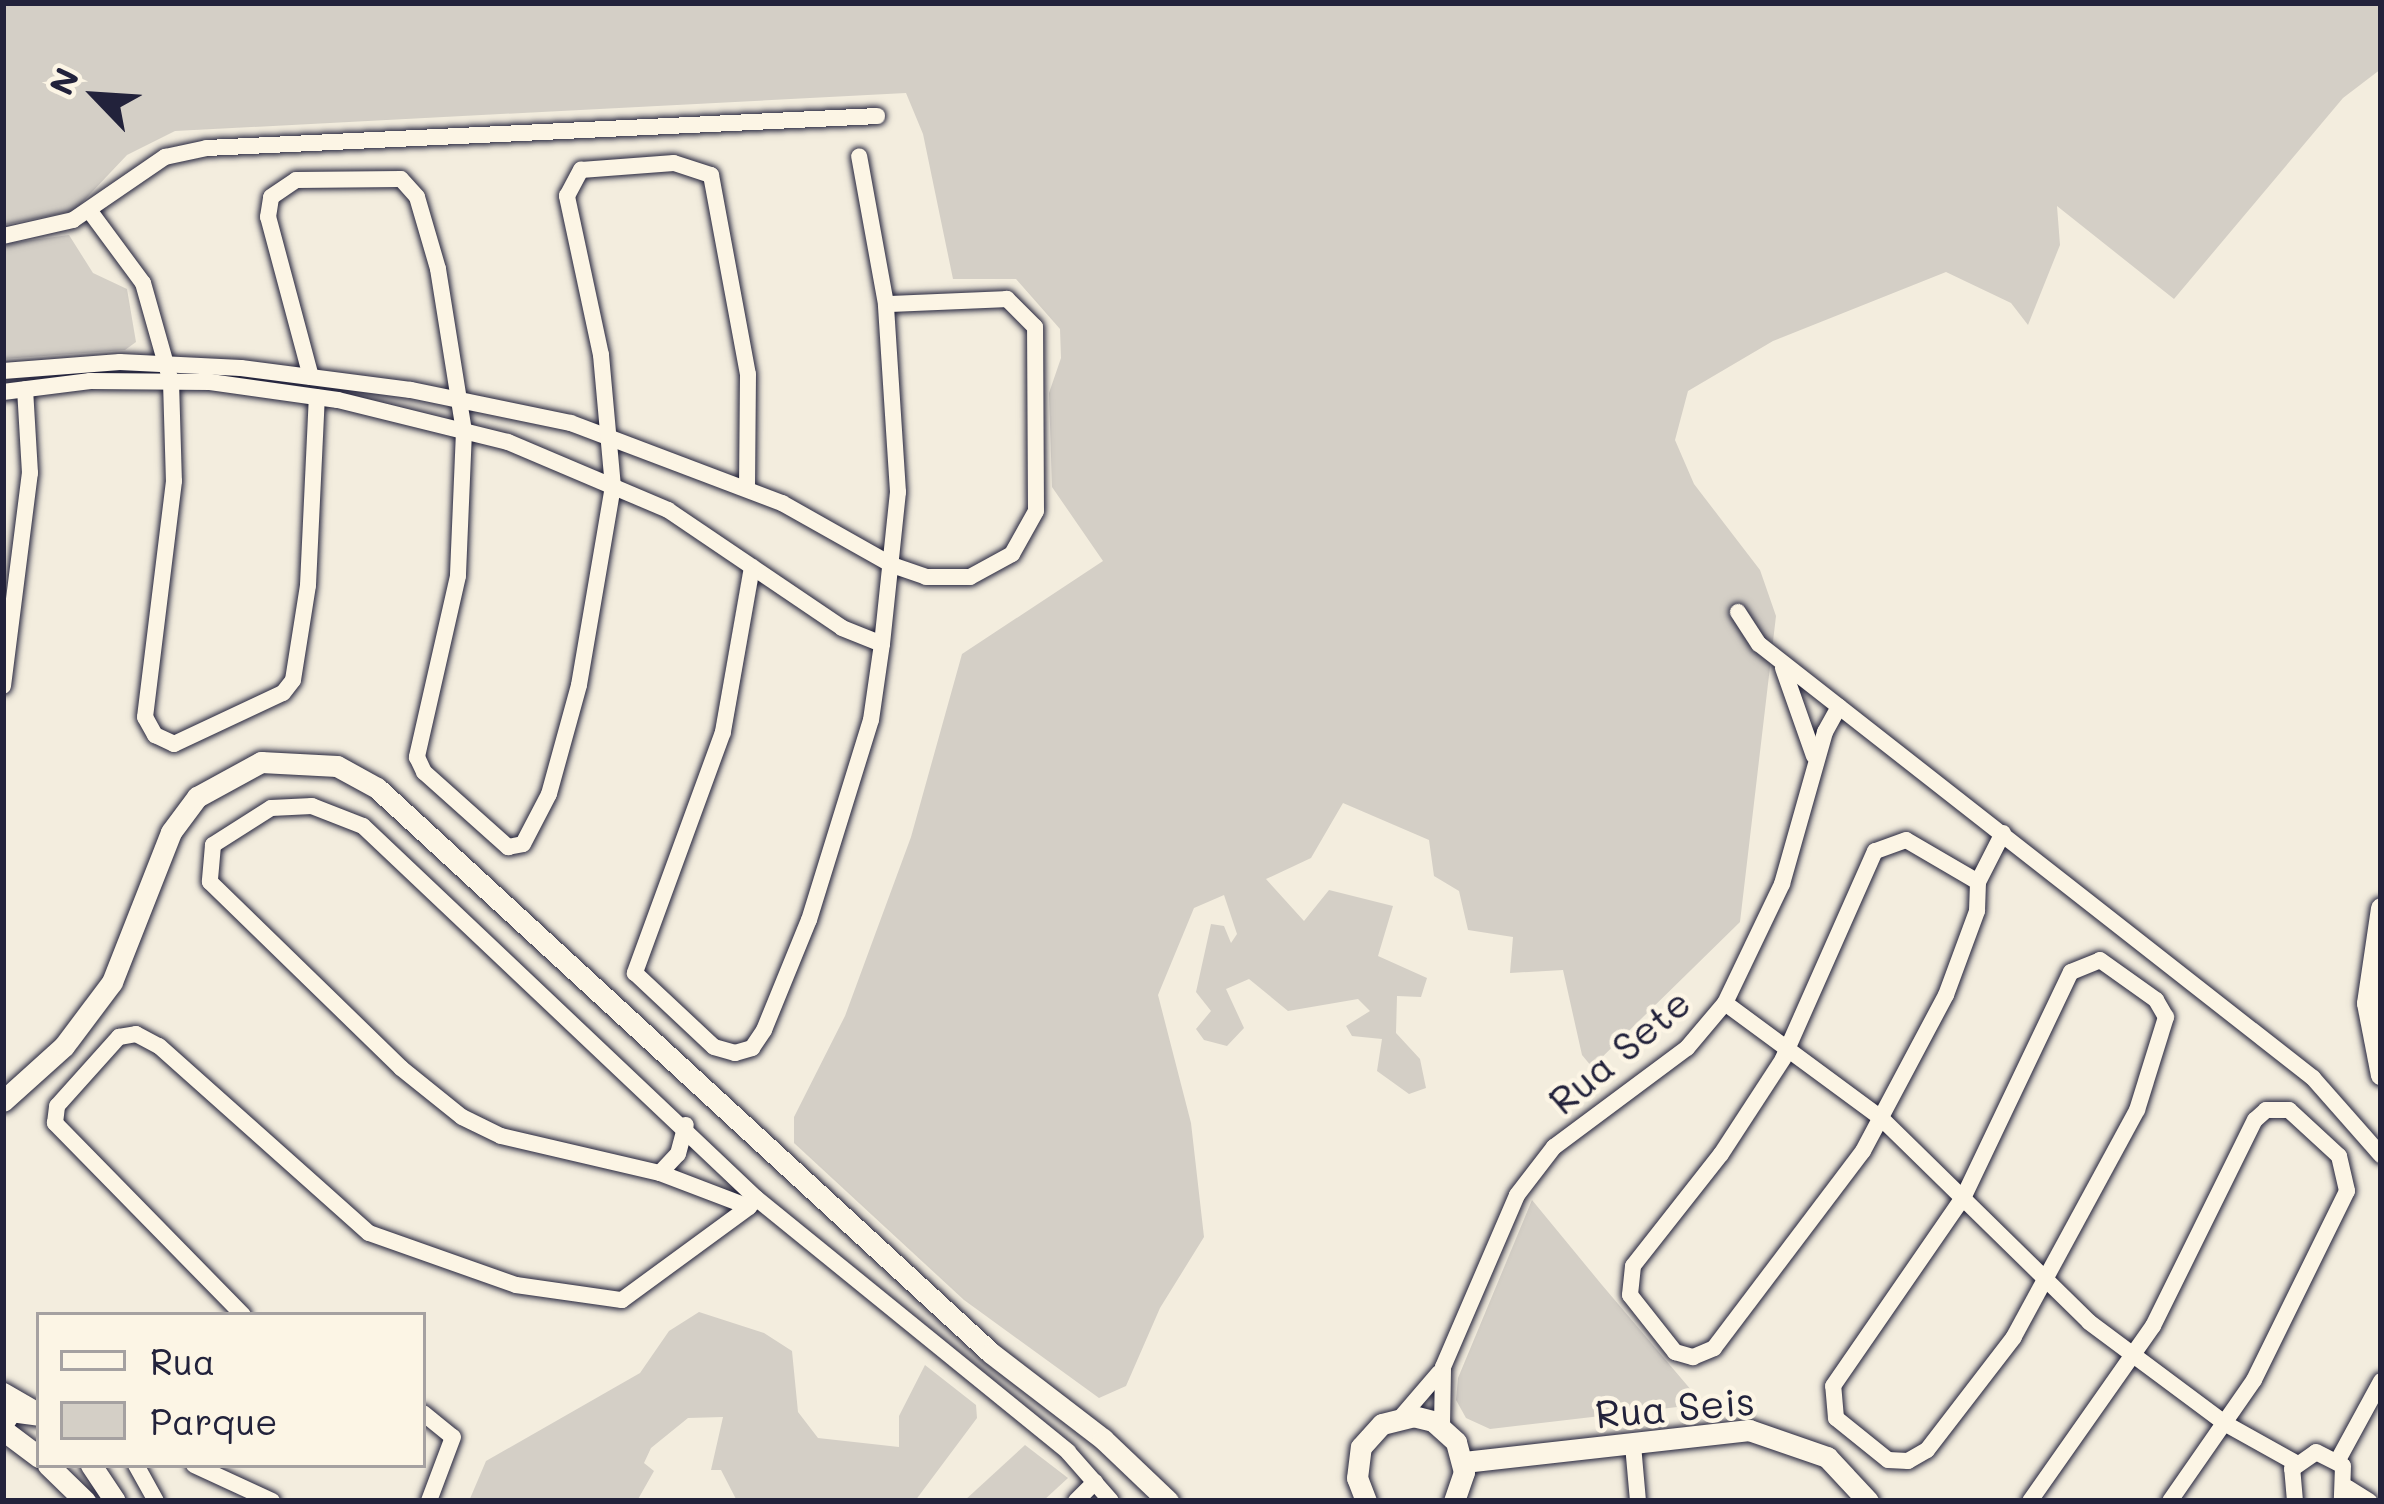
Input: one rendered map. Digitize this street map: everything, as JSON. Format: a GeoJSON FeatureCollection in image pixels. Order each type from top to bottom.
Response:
{"type":"FeatureCollection","features":[{"type":"Feature","properties":{"kind":"street"},"geometry":{"type":"LineString","coordinates":[[3,236],[81,215],[165,157],[207,148],[877,116]]}},
{"type":"Feature","properties":{"kind":"street"},"geometry":{"type":"LineString","coordinates":[[752,567],[723,732],[635,973],[714,1047],[752,1048],[839,831],[871,719],[898,492],[886,304],[859,156]]}},
{"type":"Feature","properties":{"kind":"street"},"geometry":{"type":"LineString","coordinates":[[311,377],[268,217],[271,197],[296,180],[392,176],[417,197],[464,430],[458,576],[417,757],[424,772],[508,847],[523,844],[549,794],[579,685],[613,487],[610,436],[571,183],[589,167],[695,164],[711,175],[748,374],[747,488]]}},
{"type":"Feature","properties":{"kind":"street"},"geometry":{"type":"LineString","coordinates":[[81,215],[143,283],[168,374],[174,481],[145,717],[155,735],[174,744],[248,711],[293,680],[310,564],[317,397]]}},
{"type":"Feature","properties":{"kind":"street"},"geometry":{"type":"LineString","coordinates":[[3,371],[311,377],[460,400],[610,436],[747,488],[892,565],[926,577],[970,577],[1012,554],[1036,511],[1041,455],[1035,327],[1025,311],[1007,299],[886,304]]}},
{"type":"Feature","properties":{"kind":"street"},"geometry":{"type":"LineString","coordinates":[[3,392],[168,374],[317,397],[464,430],[668,510],[842,628],[882,644]]}},
{"type":"Feature","properties":{"kind":"street"},"geometry":{"type":"LineString","coordinates":[[3,686],[30,473],[25,389]]}},
{"type":"Feature","properties":{"kind":"street"},"geometry":{"type":"LineString","coordinates":[[1738,612],[1776,658],[1804,712],[1815,770]]}},
{"type":"Feature","properties":{"kind":"street"},"geometry":{"type":"LineString","coordinates":[[1776,658],[2003,832],[2330,1094],[2381,1155]]}},
{"type":"Feature","properties":{"kind":"street","name":"Rua Sete"},"geometry":{"type":"LineString","coordinates":[[1402,1416],[1443,1367],[1493,1244],[1540,1162],[1687,1048],[1725,1003],[1782,884],[1839,707]]}},
{"type":"Feature","properties":{"kind":"street"},"geometry":{"type":"LineString","coordinates":[[3,1100],[64,1046],[112,982],[171,832],[197,797],[261,762],[337,766],[377,788],[991,1353],[1103,1439],[1168,1501]]}},
{"type":"Feature","properties":{"kind":"street"},"geometry":{"type":"LineString","coordinates":[[753,1202],[660,1172],[528,1146],[462,1117],[214,888],[206,869],[213,845],[245,819],[284,806],[351,818],[686,1125],[753,1202],[1112,1501]]}},
{"type":"Feature","properties":{"kind":"street"},"geometry":{"type":"LineString","coordinates":[[1978,882],[1906,840],[1881,845],[1788,1046],[1721,1154],[1633,1266],[1630,1295],[1675,1352],[1693,1357],[1714,1348],[1806,1234],[1881,1118],[1946,995],[1977,911],[1978,882],[2003,832]]}},
{"type":"Feature","properties":{"kind":"street"},"geometry":{"type":"LineString","coordinates":[[2381,908],[2367,1004],[2381,1075]]}},
{"type":"Feature","properties":{"kind":"street"},"geometry":{"type":"LineString","coordinates":[[2107,962],[2164,1007],[2168,1027],[2151,1075],[2048,1284],[1915,1459],[1881,1456],[1836,1418],[1833,1386],[1964,1196],[2076,967],[2107,962]]}},
{"type":"Feature","properties":{"kind":"street"},"geometry":{"type":"LineString","coordinates":[[1725,1003],[1881,1118],[2048,1284],[2133,1356],[2226,1424],[2296,1463]]}},
{"type":"Feature","properties":{"kind":"street"},"geometry":{"type":"LineString","coordinates":[[240,1312],[55,1123],[57,1106],[119,1037],[136,1034],[159,1046],[369,1233],[457,1269],[622,1300],[753,1202]]}},
{"type":"Feature","properties":{"kind":"street"},"geometry":{"type":"LineString","coordinates":[[2030,1501],[2133,1356],[2255,1120],[2273,1108],[2294,1112],[2339,1156],[2347,1191],[2226,1424],[2170,1501]]}},
{"type":"Feature","properties":{"kind":"street"},"geometry":{"type":"LineString","coordinates":[[660,1172],[678,1154],[686,1125]]}},
{"type":"Feature","properties":{"kind":"street","name":"Rua Sete"},"geometry":{"type":"LineString","coordinates":[[1442,1426],[1443,1367]]}},
{"type":"Feature","properties":{"kind":"street"},"geometry":{"type":"LineString","coordinates":[[2368,1501],[2345,1495],[2338,1460],[2381,1381]]}},
{"type":"Feature","properties":{"kind":"street"},"geometry":{"type":"LineString","coordinates":[[3,1393],[36,1413]]}},
{"type":"Feature","properties":{"kind":"street"},"geometry":{"type":"LineString","coordinates":[[36,1415],[11,1411],[3,1428],[36,1455]]}},
{"type":"Feature","properties":{"kind":"street"},"geometry":{"type":"LineString","coordinates":[[426,1416],[453,1438],[429,1501]]}},
{"type":"Feature","properties":{"kind":"street"},"geometry":{"type":"LineString","coordinates":[[1364,1500],[1356,1468],[1361,1447],[1374,1430],[1402,1416],[1442,1426],[1464,1462],[1454,1501]]}},
{"type":"Feature","properties":{"kind":"street","name":"Rua Seis"},"geometry":{"type":"LineString","coordinates":[[1464,1462],[1749,1430],[1781,1436],[1841,1467],[1868,1501]]}},
{"type":"Feature","properties":{"kind":"street"},"geometry":{"type":"LineString","coordinates":[[1633,1445],[1638,1501]]}},
{"type":"Feature","properties":{"kind":"street"},"geometry":{"type":"LineString","coordinates":[[2295,1501],[2288,1485],[2296,1463],[2317,1452],[2338,1460]]}},
{"type":"Feature","properties":{"kind":"street"},"geometry":{"type":"LineString","coordinates":[[51,1468],[85,1501]]}},
{"type":"Feature","properties":{"kind":"street"},"geometry":{"type":"LineString","coordinates":[[93,1468],[115,1501]]}},
{"type":"Feature","properties":{"kind":"street"},"geometry":{"type":"LineString","coordinates":[[138,1468],[152,1495]]}},
{"type":"Feature","properties":{"kind":"street"},"geometry":{"type":"LineString","coordinates":[[200,1468],[272,1501]]}},
{"type":"Feature","properties":{"kind":"street"},"geometry":{"type":"LineString","coordinates":[[1076,1501],[1094,1482]]}},
{"type":"Feature","properties":{"kind":"green space"},"geometry":{"type":"Polygon","coordinates":[[[3,3],[2381,3],[2381,69],[2343,98],[2174,299],[2057,206],[2060,245],[2028,325],[2011,303],[1946,272],[1773,341],[1688,391],[1675,440],[1694,484],[1760,570],[1776,616],[1740,922],[1592,1067],[1582,1055],[1563,970],[1510,973],[1513,937],[1468,930],[1459,891],[1434,876],[1429,840],[1343,803],[1311,858],[1266,879],[1304,921],[1329,890],[1393,906],[1378,956],[1427,978],[1421,997],[1397,996],[1396,1033],[1420,1059],[1426,1088],[1409,1094],[1377,1071],[1382,1039],[1352,1036],[1346,1026],[1370,1011],[1358,999],[1288,1011],[1249,979],[1226,989],[1244,1028],[1227,1046],[1204,1040],[1196,1029],[1211,1011],[1196,992],[1211,924],[1224,926],[1231,943],[1237,934],[1224,895],[1194,908],[1158,995],[1191,1123],[1204,1237],[1160,1308],[1126,1386],[1099,1398],[964,1300],[794,1143],[794,1117],[845,1016],[911,837],[962,654],[1103,561],[1052,487],[1049,393],[1061,358],[1060,329],[1016,279],[953,279],[923,134],[906,93],[175,131],[127,155],[74,211],[3,225],[3,3]]]}},
{"type":"Feature","properties":{"kind":"green space"},"geometry":{"type":"Polygon","coordinates":[[[69,235],[93,273],[127,289],[136,342],[125,350],[3,359],[3,244],[69,235]]]}},
{"type":"Feature","properties":{"kind":"green space"},"geometry":{"type":"Polygon","coordinates":[[[1532,1200],[1703,1404],[1490,1429],[1466,1418],[1456,1400],[1458,1378],[1532,1200]]]}},
{"type":"Feature","properties":{"kind":"green space"},"geometry":{"type":"Polygon","coordinates":[[[699,1312],[764,1333],[792,1351],[798,1412],[818,1438],[899,1447],[899,1416],[925,1365],[976,1405],[977,1418],[915,1501],[737,1501],[721,1470],[711,1470],[723,1417],[688,1418],[651,1448],[644,1463],[654,1471],[637,1501],[469,1501],[486,1461],[640,1373],[669,1331],[699,1312]]]}},
{"type":"Feature","properties":{"kind":"green space"},"geometry":{"type":"Polygon","coordinates":[[[1025,1445],[1068,1478],[1043,1501],[964,1501],[1025,1445]]]}}]}
